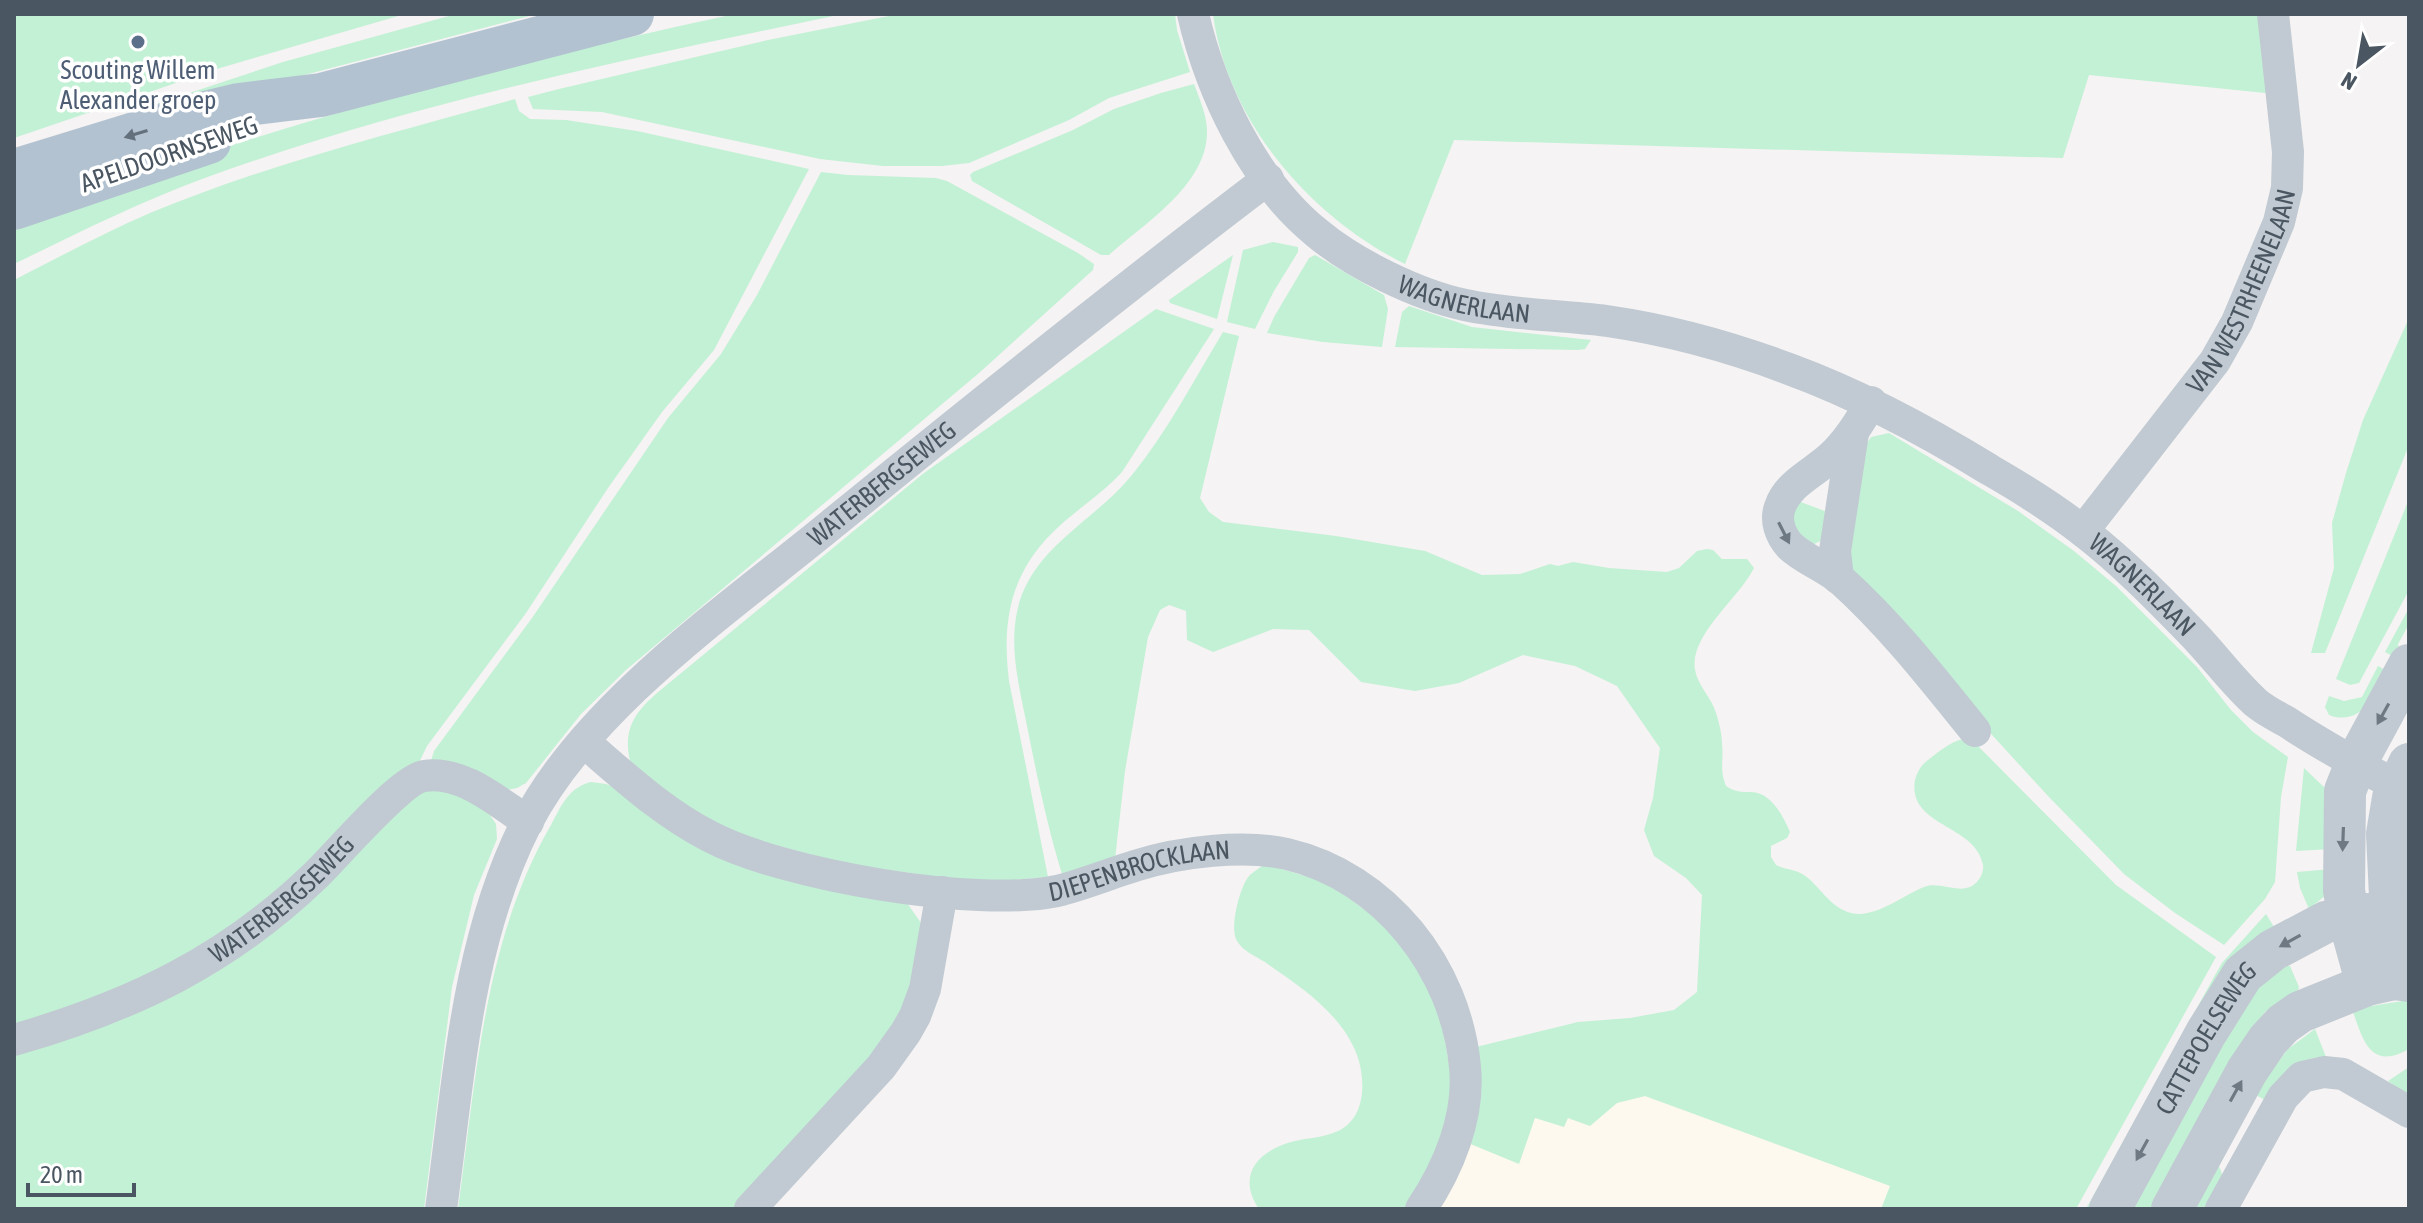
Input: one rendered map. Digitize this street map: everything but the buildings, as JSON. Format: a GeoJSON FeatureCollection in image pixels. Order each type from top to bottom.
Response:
{"type":"FeatureCollection","features":[{"type":"Feature","properties":{"kind":"main road","name":"APELDOORNSEWEG"},"geometry":{"type":"LineString","coordinates":[[14,171],[193,116],[239,105],[321,95],[632,14]]}},
{"type":"Feature","properties":{"kind":"main road","name":"APELDOORNSEWEG"},"geometry":{"type":"LineString","coordinates":[[14,208],[245,130],[321,95]]}},
{"type":"Feature","properties":{"kind":"street","name":"WAGNERLAAN"},"geometry":{"type":"LineString","coordinates":[[1193,14],[1223,108],[1268,179],[1316,233],[1387,276],[1462,304],[1607,321],[1702,341],[1789,369],[1871,402],[1940,439],[2034,496],[2083,531],[2134,574],[2257,703],[2356,763],[2403,775]]}},
{"type":"Feature","properties":{"kind":"street","name":"VAN WESTRHEENELAAN"},"geometry":{"type":"LineString","coordinates":[[2083,531],[2215,361],[2237,322],[2279,222],[2287,188],[2288,152],[2273,14]]}},
{"type":"Feature","properties":{"kind":"street","name":"WATERBERGSEWEG"},"geometry":{"type":"LineString","coordinates":[[441,1209],[471,991],[481,946],[503,874],[552,781],[642,680],[1083,321],[1268,179]]}},
{"type":"Feature","properties":{"kind":"street"},"geometry":{"type":"LineString","coordinates":[[1871,402],[1853,433],[1830,458],[1784,497],[1777,516],[1785,538],[1809,560],[1838,578],[1901,641],[1975,731]]}},
{"type":"Feature","properties":{"kind":"street"},"geometry":{"type":"LineString","coordinates":[[1838,578],[1835,562],[1853,433]]}},
{"type":"Feature","properties":{"kind":"street"},"geometry":{"type":"LineString","coordinates":[[1791,489],[1842,507]]}},
{"type":"Feature","properties":{"kind":"street"},"geometry":{"type":"LineString","coordinates":[[2390,981],[2348,916],[2343,856],[2345,791],[2356,763],[2409,665]]}},
{"type":"Feature","properties":{"kind":"street","name":"DIEPENBROCKLAAN"},"geometry":{"type":"LineString","coordinates":[[584,742],[669,814],[712,838],[760,856],[843,877],[993,897],[1056,891],[1164,858],[1232,851],[1268,851],[1302,858],[1336,871],[1359,885],[1396,916],[1423,951],[1444,987],[1460,1039],[1466,1069],[1456,1140],[1436,1187],[1421,1209]]}},
{"type":"Feature","properties":{"kind":"street"},"geometry":{"type":"LineString","coordinates":[[2390,981],[2400,915],[2387,834],[2388,814],[2403,775]]}},
{"type":"Feature","properties":{"kind":"street","name":"WATERBERGSEWEG"},"geometry":{"type":"LineString","coordinates":[[14,1040],[119,1006],[201,963],[272,914],[315,876],[403,788],[421,777],[450,777],[482,791],[528,822]]}},
{"type":"Feature","properties":{"kind":"street"},"geometry":{"type":"LineString","coordinates":[[750,1209],[881,1067],[906,1032],[925,989],[942,892]]}},
{"type":"Feature","properties":{"kind":"street","name":"CATTEPOELSEWEG"},"geometry":{"type":"LineString","coordinates":[[2110,1209],[2206,1033],[2243,974],[2273,950],[2326,922],[2348,916],[2400,915]]}},
{"type":"Feature","properties":{"kind":"street","name":"CATTEPOELSEWEG"},"geometry":{"type":"LineString","coordinates":[[2172,1209],[2247,1071],[2283,1024],[2300,1012],[2390,981]]}},
{"type":"Feature","properties":{"kind":"street"},"geometry":{"type":"LineString","coordinates":[[2221,1209],[2283,1097],[2302,1077],[2324,1072],[2343,1074],[2409,1112]]}},
{"type":"Feature","properties":{"kind":"street"},"geometry":{"type":"LineString","coordinates":[[2214,1131],[2241,1172]]}},
{"type":"Feature","properties":{"kind":"shaded area"},"geometry":{"type":"Polygon","coordinates":[[[1645,1096],[1891,1186],[1881,1209],[1437,1209],[1468,1143],[1535,1117],[1564,1127],[1567,1118],[1590,1126],[1617,1103],[1645,1096]]]}},
{"type":"Feature","properties":{"kind":"green space"},"geometry":{"type":"Polygon","coordinates":[[[14,14],[405,14],[220,68],[14,138],[14,14]]]}},
{"type":"Feature","properties":{"kind":"green space"},"geometry":{"type":"Polygon","coordinates":[[[456,14],[537,14],[14,151],[283,62],[456,14]]]}},
{"type":"Feature","properties":{"kind":"green space"},"geometry":{"type":"Polygon","coordinates":[[[735,14],[843,14],[520,85],[359,127],[178,188],[14,264],[14,223],[138,176],[298,125],[443,84],[735,14]]]}},
{"type":"Feature","properties":{"kind":"green space"},"geometry":{"type":"Polygon","coordinates":[[[899,14],[1175,14],[1190,72],[1109,98],[1069,120],[969,163],[942,166],[883,166],[820,159],[602,112],[533,109],[528,97],[768,40],[899,14]]]}},
{"type":"Feature","properties":{"kind":"green space"},"geometry":{"type":"Polygon","coordinates":[[[1213,14],[2267,14],[2275,94],[2089,75],[2063,158],[1454,140],[1405,264],[1337,220],[1279,162],[1255,128],[1236,92],[1221,54],[1213,14]]]}},
{"type":"Feature","properties":{"kind":"green space"},"geometry":{"type":"Polygon","coordinates":[[[1194,84],[1207,132],[1197,169],[1172,201],[1109,255],[1101,255],[972,181],[970,175],[973,172],[1073,130],[1114,109],[1194,84]]]}},
{"type":"Feature","properties":{"kind":"green space"},"geometry":{"type":"Polygon","coordinates":[[[515,99],[519,111],[530,119],[566,120],[637,131],[809,169],[714,350],[662,412],[608,488],[526,613],[427,746],[415,771],[309,871],[197,956],[14,1032],[14,280],[150,213],[195,195],[331,150],[515,99]]]}},
{"type":"Feature","properties":{"kind":"green space"},"geometry":{"type":"Polygon","coordinates":[[[821,172],[947,181],[1078,253],[1094,264],[1093,270],[979,373],[626,670],[581,714],[526,783],[507,790],[429,767],[434,751],[532,618],[668,418],[721,354],[757,295],[821,172]]]}},
{"type":"Feature","properties":{"kind":"green space"},"geometry":{"type":"Polygon","coordinates":[[[1273,242],[1298,247],[1298,252],[1255,329],[1227,322],[1243,250],[1273,242]]]}},
{"type":"Feature","properties":{"kind":"green space"},"geometry":{"type":"Polygon","coordinates":[[[1233,255],[1217,319],[1170,303],[1169,300],[1233,255]]]}},
{"type":"Feature","properties":{"kind":"green space"},"geometry":{"type":"Polygon","coordinates":[[[1315,255],[1384,295],[1388,309],[1382,347],[1267,333],[1309,258],[1315,255]]]}},
{"type":"Feature","properties":{"kind":"green space"},"geometry":{"type":"Polygon","coordinates":[[[1409,306],[1472,327],[1591,340],[1585,349],[1578,350],[1395,347],[1402,312],[1409,306]]]}},
{"type":"Feature","properties":{"kind":"green space"},"geometry":{"type":"Polygon","coordinates":[[[1156,309],[1214,329],[1122,472],[1060,525],[1038,549],[1018,584],[1008,620],[1009,681],[1048,877],[981,883],[846,864],[741,836],[676,802],[630,761],[628,740],[632,723],[657,693],[924,473],[1156,309]]]}},
{"type":"Feature","properties":{"kind":"green space"},"geometry":{"type":"Polygon","coordinates":[[[2409,318],[2409,445],[2325,653],[2311,653],[2334,568],[2332,523],[2346,473],[2363,420],[2409,318]]]}},
{"type":"Feature","properties":{"kind":"green space"},"geometry":{"type":"Polygon","coordinates":[[[1223,332],[1239,336],[1200,498],[1209,512],[1223,522],[1425,551],[1482,575],[1520,574],[1550,564],[1558,566],[1573,562],[1667,572],[1679,568],[1697,551],[1707,549],[1713,550],[1722,559],[1747,559],[1754,568],[1698,647],[1696,674],[1718,720],[1726,786],[1735,791],[1765,796],[1780,812],[1790,832],[1787,838],[1771,846],[1771,857],[1776,865],[1804,875],[1837,906],[1860,914],[1879,910],[1924,887],[1936,885],[1960,889],[1972,886],[1983,871],[1978,852],[1968,841],[1931,817],[1915,795],[1915,780],[1921,766],[1953,743],[1970,738],[2116,885],[2216,957],[2076,1209],[1881,1209],[1890,1186],[1645,1096],[1617,1103],[1590,1126],[1568,1118],[1564,1127],[1535,1118],[1519,1164],[1468,1143],[1476,1047],[1578,1022],[1630,1018],[1674,1010],[1697,992],[1702,895],[1686,878],[1654,856],[1644,830],[1653,798],[1660,748],[1617,686],[1575,666],[1523,655],[1459,683],[1415,691],[1361,682],[1309,630],[1273,629],[1213,652],[1187,640],[1186,611],[1169,605],[1160,610],[1148,637],[1125,771],[1115,859],[1062,874],[1019,684],[1014,641],[1017,612],[1024,590],[1049,553],[1117,492],[1145,458],[1223,332]]]}},
{"type":"Feature","properties":{"kind":"green space"},"geometry":{"type":"Polygon","coordinates":[[[1889,433],[2018,511],[2074,551],[2116,586],[2197,667],[2253,732],[2288,757],[2281,797],[2275,882],[2265,899],[2224,945],[2124,874],[1982,724],[1850,570],[1853,509],[1867,443],[1871,437],[1889,433]]]}},
{"type":"Feature","properties":{"kind":"green space"},"geometry":{"type":"Polygon","coordinates":[[[2409,499],[2409,590],[2359,683],[2350,685],[2336,679],[2409,499]]]}},
{"type":"Feature","properties":{"kind":"green space"},"geometry":{"type":"Polygon","coordinates":[[[1798,501],[1830,513],[1825,539],[1812,545],[1793,533],[1793,506],[1798,501]]]}},
{"type":"Feature","properties":{"kind":"green space"},"geometry":{"type":"Polygon","coordinates":[[[2409,608],[2409,624],[2398,644],[2401,658],[2398,659],[2385,652],[2409,608]]]}},
{"type":"Feature","properties":{"kind":"green space"},"geometry":{"type":"Polygon","coordinates":[[[2378,666],[2394,675],[2374,700],[2349,717],[2329,715],[2325,707],[2329,696],[2344,701],[2362,697],[2378,666]]]}},
{"type":"Feature","properties":{"kind":"green space"},"geometry":{"type":"Polygon","coordinates":[[[2304,768],[2327,790],[2331,849],[2296,851],[2304,768]]]}},
{"type":"Feature","properties":{"kind":"green space"},"geometry":{"type":"Polygon","coordinates":[[[591,782],[606,784],[905,900],[921,923],[923,954],[889,1043],[738,1209],[458,1209],[486,1011],[511,915],[529,869],[562,804],[577,788],[591,782]]]}},
{"type":"Feature","properties":{"kind":"green space"},"geometry":{"type":"Polygon","coordinates":[[[428,788],[457,792],[490,815],[496,824],[497,839],[474,895],[452,987],[424,1209],[14,1209],[14,1049],[122,1013],[395,807],[428,788]]]}},
{"type":"Feature","properties":{"kind":"green space"},"geometry":{"type":"Polygon","coordinates":[[[1265,864],[1329,883],[1385,925],[1421,973],[1440,1012],[1453,1087],[1440,1143],[1406,1209],[1259,1209],[1253,1197],[1250,1176],[1260,1159],[1279,1146],[1321,1137],[1347,1125],[1359,1108],[1362,1087],[1357,1055],[1332,1015],[1295,983],[1246,951],[1236,939],[1235,916],[1243,887],[1250,875],[1265,864]]]}},
{"type":"Feature","properties":{"kind":"green space"},"geometry":{"type":"Polygon","coordinates":[[[2331,869],[2326,895],[2309,909],[2297,872],[2331,869]]]}},
{"type":"Feature","properties":{"kind":"green space"},"geometry":{"type":"Polygon","coordinates":[[[2266,914],[2274,927],[2093,1209],[2086,1209],[2222,963],[2266,914]]]}},
{"type":"Feature","properties":{"kind":"green space"},"geometry":{"type":"Polygon","coordinates":[[[2285,966],[2290,966],[2298,991],[2265,1012],[2255,1025],[2154,1209],[2131,1209],[2251,993],[2285,966]]]}},
{"type":"Feature","properties":{"kind":"green space"},"geometry":{"type":"Polygon","coordinates":[[[2409,1000],[2409,1049],[2396,1055],[2377,1054],[2365,1041],[2352,1009],[2409,1000]]]}},
{"type":"Feature","properties":{"kind":"green space"},"geometry":{"type":"Polygon","coordinates":[[[2315,1029],[2326,1057],[2297,1064],[2265,1100],[2254,1094],[2288,1049],[2315,1029]]]}},
{"type":"Feature","properties":{"kind":"green space"},"geometry":{"type":"Polygon","coordinates":[[[2409,1067],[2409,1096],[2388,1081],[2409,1067]]]}},
{"type":"Feature","properties":{"kind":"green space"},"geometry":{"type":"Polygon","coordinates":[[[2219,1166],[2224,1179],[2208,1209],[2190,1209],[2219,1166]]]}},
{"type":"Feature","properties":{"kind":"place","name":"Scouting Willem Alexander groep"},"geometry":{"type":"Point","coordinates":[138,42]}}]}
